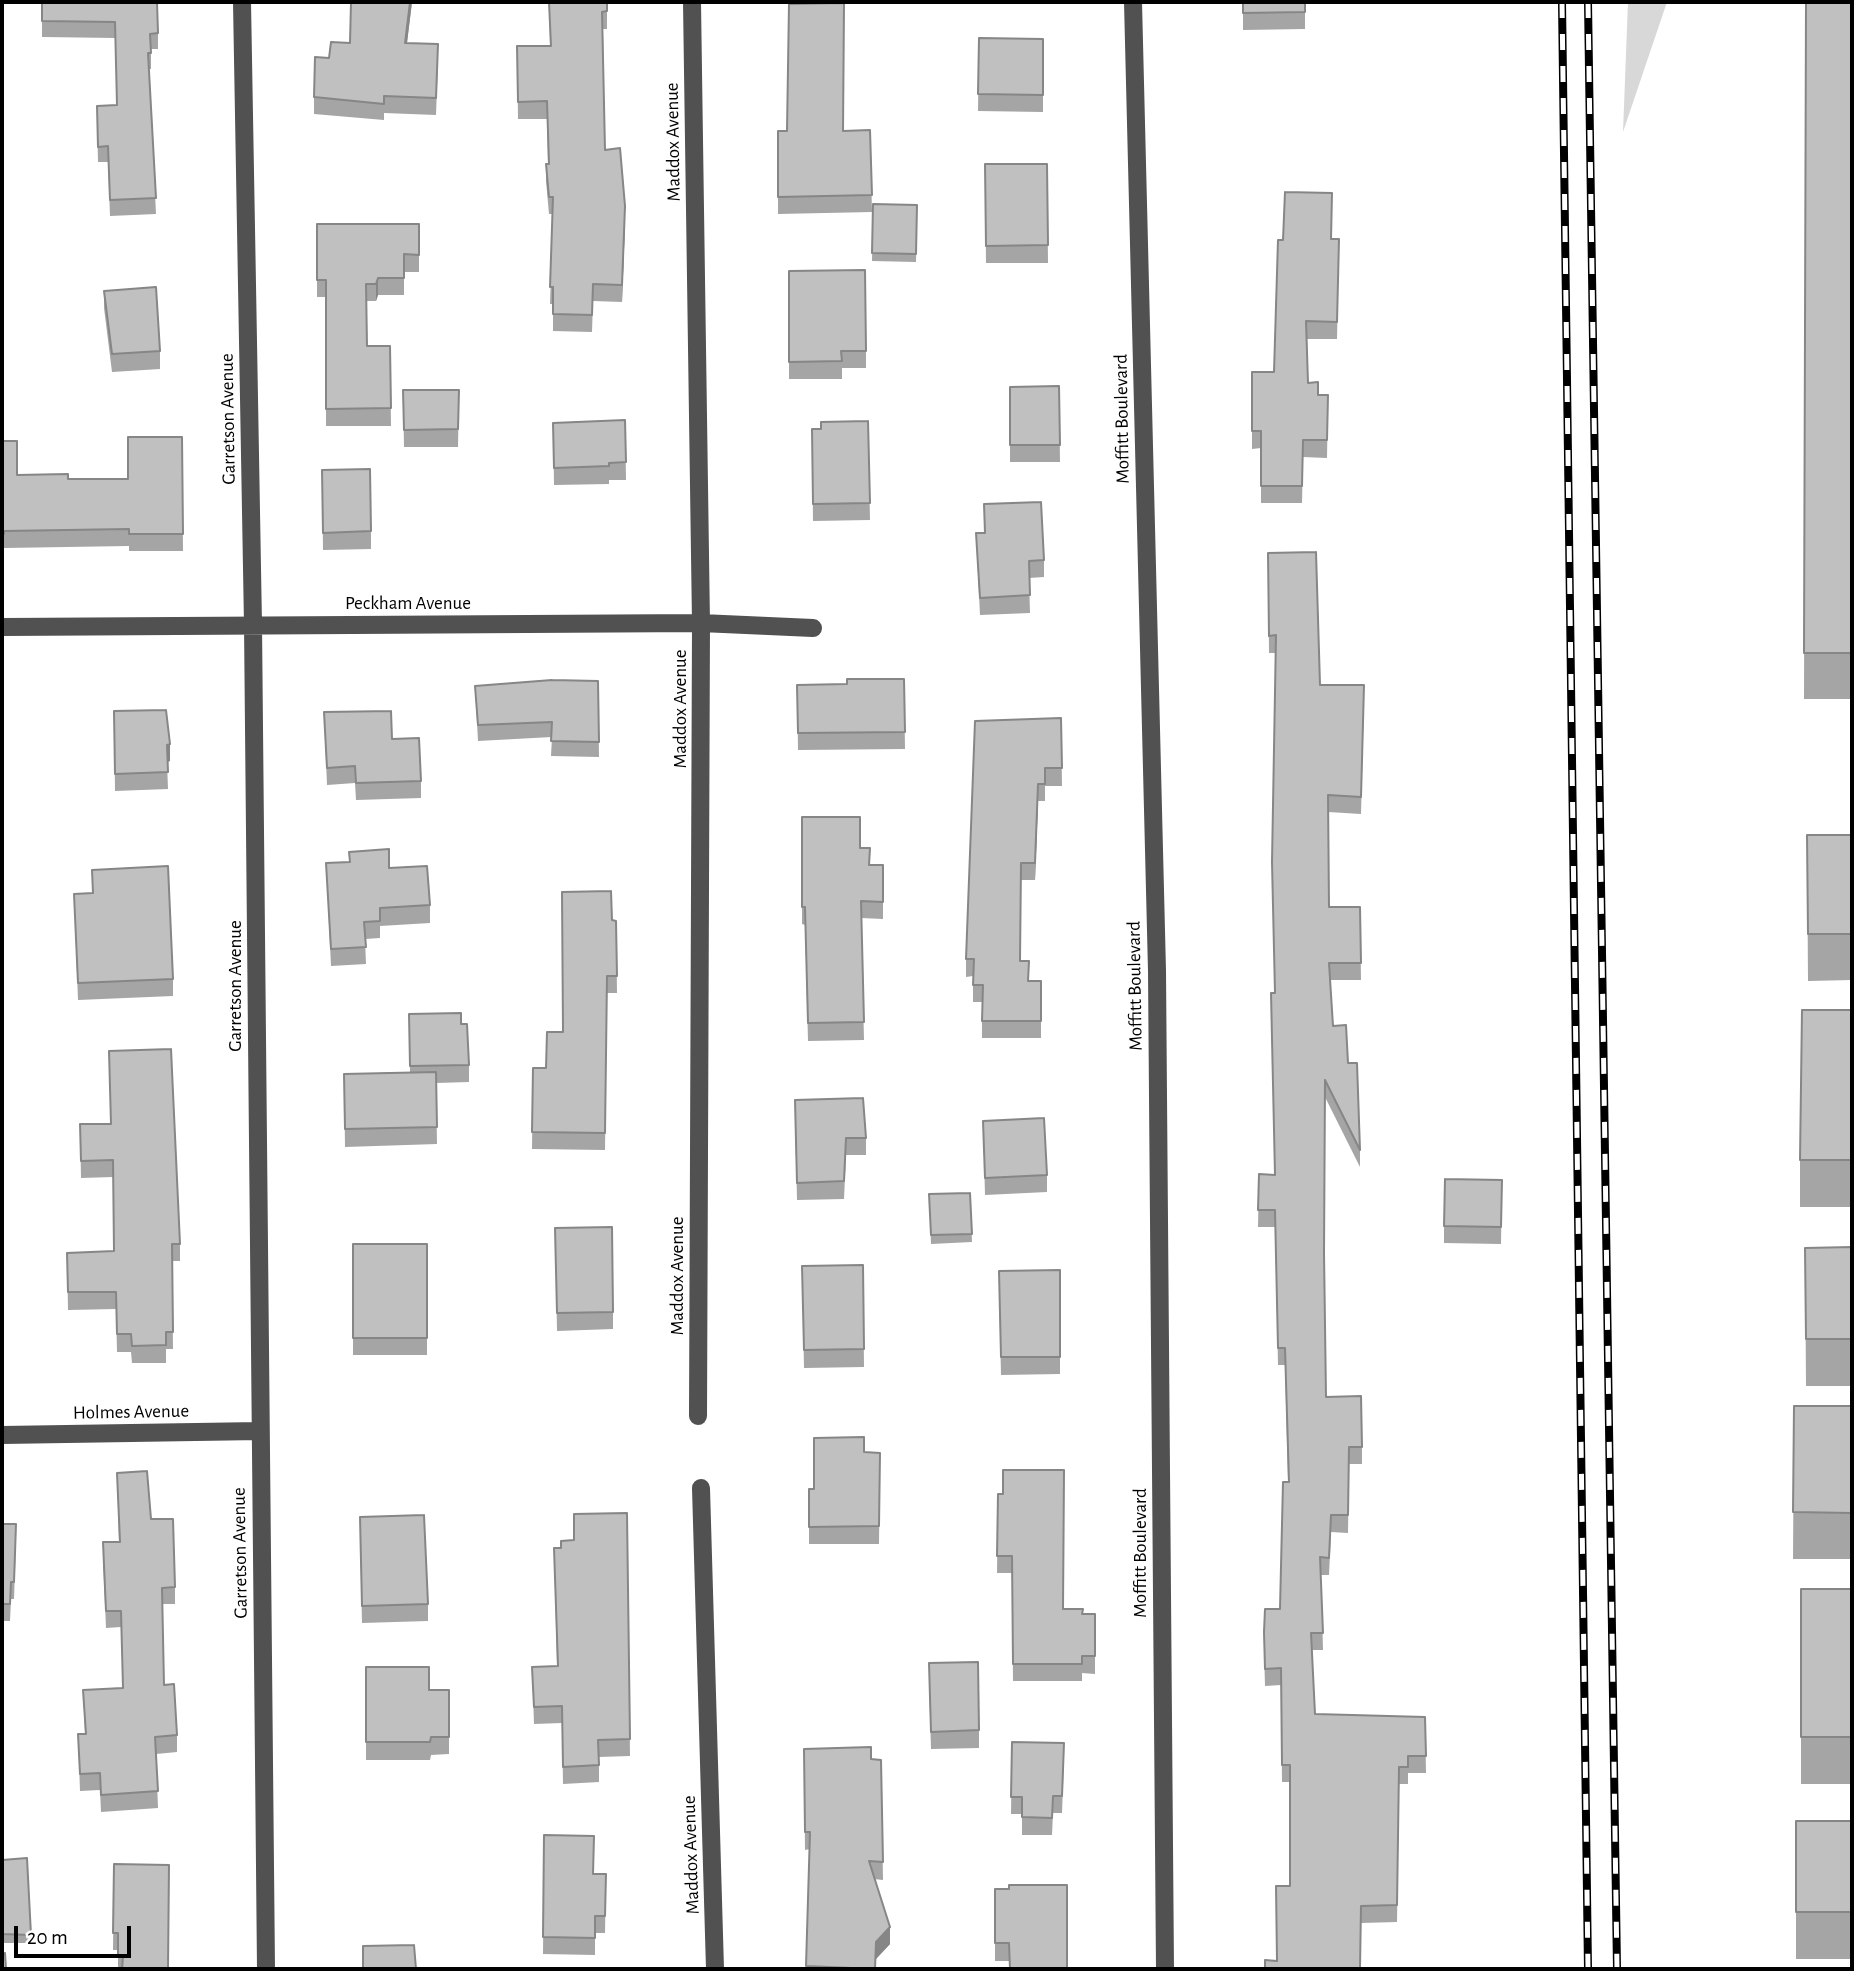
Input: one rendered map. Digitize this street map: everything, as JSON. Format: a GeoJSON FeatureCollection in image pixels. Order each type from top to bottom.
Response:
{"type":"FeatureCollection","features":[{"type":"Feature","properties":{"kind":"street","name":"Garretson Avenue"},"geometry":{"type":"LineString","coordinates":[[242,2],[253,624],[265,1969]]}},
{"type":"Feature","properties":{"kind":"street","name":"Maddox Avenue"},"geometry":{"type":"LineString","coordinates":[[692,2],[701,623],[698,1416]]}},
{"type":"Feature","properties":{"kind":"street","name":"Moffitt Boulevard"},"geometry":{"type":"LineString","coordinates":[[1133,2],[1157,971],[1165,1969]]}},
{"type":"Feature","properties":{"kind":"street","name":"Peckham Avenue"},"geometry":{"type":"LineString","coordinates":[[2,627],[701,623],[813,628]]}},
{"type":"Feature","properties":{"kind":"street","name":"Holmes Avenue"},"geometry":{"type":"LineString","coordinates":[[2,1435],[260,1432]]}},
{"type":"Feature","properties":{"kind":"street","name":"Maddox Avenue"},"geometry":{"type":"LineString","coordinates":[[701,1488],[715,1969]]}},
{"type":"Feature","properties":{"kind":"shaded area"},"geometry":{"type":"Polygon","coordinates":[[[1628,2],[1667,2],[1623,132],[1628,2]]]}},
{"type":"Feature","properties":{"kind":"building"},"geometry":{"type":"Polygon","coordinates":[[[42,2],[157,2],[158,33],[150,34],[151,53],[148,53],[156,198],[110,200],[108,146],[98,147],[97,106],[117,105],[115,22],[42,21],[42,2]]]}},
{"type":"Feature","properties":{"kind":"building"},"geometry":{"type":"Polygon","coordinates":[[[351,2],[410,2],[405,43],[438,44],[436,98],[384,96],[384,104],[314,97],[315,57],[329,58],[331,42],[350,43],[351,2]]]}},
{"type":"Feature","properties":{"kind":"building"},"geometry":{"type":"Polygon","coordinates":[[[549,2],[607,2],[607,11],[602,12],[605,150],[620,148],[625,206],[622,285],[593,284],[592,315],[553,314],[553,287],[550,287],[553,197],[549,197],[546,164],[549,164],[547,101],[518,102],[517,46],[551,46],[549,2]]]}},
{"type":"Feature","properties":{"kind":"building"},"geometry":{"type":"Polygon","coordinates":[[[1243,2],[1305,2],[1305,12],[1243,13],[1243,2]]]}},
{"type":"Feature","properties":{"kind":"building"},"geometry":{"type":"Polygon","coordinates":[[[1806,2],[1852,2],[1852,653],[1804,653],[1806,2]]]}},
{"type":"Feature","properties":{"kind":"building"},"geometry":{"type":"Polygon","coordinates":[[[844,3],[843,131],[870,130],[872,195],[778,197],[778,131],[787,131],[789,4],[844,3]]]}},
{"type":"Feature","properties":{"kind":"building"},"geometry":{"type":"Polygon","coordinates":[[[979,38],[1043,39],[1043,95],[978,94],[979,38]]]}},
{"type":"Feature","properties":{"kind":"building"},"geometry":{"type":"Polygon","coordinates":[[[985,164],[1047,164],[1048,245],[986,246],[985,164]]]}},
{"type":"Feature","properties":{"kind":"building"},"geometry":{"type":"Polygon","coordinates":[[[1285,192],[1332,193],[1331,239],[1339,239],[1337,322],[1306,321],[1308,383],[1318,382],[1318,395],[1328,395],[1327,440],[1303,440],[1302,486],[1261,486],[1261,431],[1252,431],[1252,372],[1274,372],[1278,240],[1283,240],[1285,192]]]}},
{"type":"Feature","properties":{"kind":"building"},"geometry":{"type":"Polygon","coordinates":[[[873,204],[917,205],[916,254],[872,253],[873,204]]]}},
{"type":"Feature","properties":{"kind":"building"},"geometry":{"type":"Polygon","coordinates":[[[317,224],[419,224],[419,255],[404,254],[404,278],[378,278],[376,284],[366,284],[367,346],[390,346],[391,408],[326,409],[326,280],[317,280],[317,224]]]}},
{"type":"Feature","properties":{"kind":"building"},"geometry":{"type":"Polygon","coordinates":[[[865,270],[866,351],[841,351],[842,361],[789,362],[789,271],[865,270]]]}},
{"type":"Feature","properties":{"kind":"building"},"geometry":{"type":"Polygon","coordinates":[[[156,287],[160,351],[112,354],[104,291],[156,287]]]}},
{"type":"Feature","properties":{"kind":"building"},"geometry":{"type":"Polygon","coordinates":[[[1059,386],[1060,445],[1010,445],[1010,387],[1059,386]]]}},
{"type":"Feature","properties":{"kind":"building"},"geometry":{"type":"Polygon","coordinates":[[[403,390],[459,390],[458,429],[404,430],[403,390]]]}},
{"type":"Feature","properties":{"kind":"building"},"geometry":{"type":"Polygon","coordinates":[[[625,420],[626,462],[609,463],[609,466],[554,468],[553,423],[625,420]]]}},
{"type":"Feature","properties":{"kind":"building"},"geometry":{"type":"Polygon","coordinates":[[[868,421],[870,503],[813,504],[812,429],[821,429],[821,422],[868,421]]]}},
{"type":"Feature","properties":{"kind":"building"},"geometry":{"type":"Polygon","coordinates":[[[128,437],[182,437],[183,534],[129,534],[129,529],[4,531],[2,534],[2,441],[17,441],[17,475],[68,474],[68,479],[128,479],[128,437]]]}},
{"type":"Feature","properties":{"kind":"building"},"geometry":{"type":"Polygon","coordinates":[[[370,469],[371,531],[323,533],[322,470],[370,469]]]}},
{"type":"Feature","properties":{"kind":"building"},"geometry":{"type":"Polygon","coordinates":[[[1041,502],[1044,560],[1029,561],[1030,595],[980,598],[976,533],[985,533],[984,504],[1041,502]]]}},
{"type":"Feature","properties":{"kind":"building"},"geometry":{"type":"Polygon","coordinates":[[[1316,552],[1320,685],[1364,685],[1361,797],[1328,795],[1329,907],[1360,907],[1361,963],[1329,963],[1333,1026],[1346,1025],[1348,1063],[1357,1063],[1360,1150],[1325,1080],[1324,1253],[1326,1397],[1361,1396],[1362,1447],[1349,1447],[1348,1515],[1331,1515],[1329,1558],[1320,1557],[1323,1633],[1311,1633],[1315,1714],[1425,1717],[1426,1756],[1408,1756],[1408,1767],[1399,1767],[1397,1905],[1361,1906],[1360,1969],[1265,1969],[1265,1960],[1277,1961],[1276,1886],[1290,1886],[1290,1765],[1282,1765],[1281,1668],[1265,1669],[1264,1632],[1265,1609],[1280,1609],[1283,1482],[1289,1482],[1285,1348],[1278,1348],[1275,1210],[1258,1210],[1259,1174],[1275,1175],[1271,993],[1275,993],[1272,862],[1276,635],[1269,636],[1268,553],[1316,552]]]}},
{"type":"Feature","properties":{"kind":"building"},"geometry":{"type":"Polygon","coordinates":[[[847,679],[904,679],[905,732],[798,733],[797,685],[847,684],[847,679]]]}},
{"type":"Feature","properties":{"kind":"building"},"geometry":{"type":"Polygon","coordinates":[[[552,680],[598,681],[599,742],[551,741],[552,722],[478,725],[475,686],[552,680]]]}},
{"type":"Feature","properties":{"kind":"building"},"geometry":{"type":"Polygon","coordinates":[[[166,710],[170,744],[167,745],[168,772],[115,774],[114,711],[166,710]]]}},
{"type":"Feature","properties":{"kind":"building"},"geometry":{"type":"Polygon","coordinates":[[[391,711],[392,739],[419,738],[421,781],[356,783],[355,766],[327,768],[324,712],[391,711]]]}},
{"type":"Feature","properties":{"kind":"building"},"geometry":{"type":"Polygon","coordinates":[[[1061,718],[1062,768],[1045,768],[1045,784],[1038,784],[1035,863],[1021,863],[1020,961],[1029,961],[1028,981],[1041,981],[1041,1021],[982,1021],[983,985],[973,985],[974,959],[966,959],[975,721],[1061,718]]]}},
{"type":"Feature","properties":{"kind":"building"},"geometry":{"type":"Polygon","coordinates":[[[802,817],[860,817],[860,848],[870,848],[869,865],[883,865],[883,902],[861,901],[864,1022],[808,1023],[805,907],[802,907],[802,817]]]}},
{"type":"Feature","properties":{"kind":"building"},"geometry":{"type":"Polygon","coordinates":[[[1807,835],[1852,835],[1852,934],[1808,934],[1807,835]]]}},
{"type":"Feature","properties":{"kind":"building"},"geometry":{"type":"Polygon","coordinates":[[[389,849],[389,868],[427,866],[430,905],[380,908],[380,921],[364,922],[366,947],[331,949],[326,863],[350,862],[349,852],[389,849]]]}},
{"type":"Feature","properties":{"kind":"building"},"geometry":{"type":"Polygon","coordinates":[[[168,866],[173,979],[78,983],[74,894],[93,893],[92,870],[168,866]]]}},
{"type":"Feature","properties":{"kind":"building"},"geometry":{"type":"Polygon","coordinates":[[[611,891],[612,920],[616,921],[617,976],[607,976],[605,1133],[532,1132],[533,1068],[546,1068],[547,1032],[563,1032],[562,892],[611,891]]]}},
{"type":"Feature","properties":{"kind":"building"},"geometry":{"type":"Polygon","coordinates":[[[1802,1010],[1852,1010],[1852,1160],[1800,1160],[1802,1010]]]}},
{"type":"Feature","properties":{"kind":"building"},"geometry":{"type":"Polygon","coordinates":[[[461,1013],[461,1024],[467,1024],[469,1065],[410,1066],[409,1014],[461,1013]]]}},
{"type":"Feature","properties":{"kind":"building"},"geometry":{"type":"Polygon","coordinates":[[[171,1049],[180,1244],[172,1244],[173,1332],[166,1332],[166,1345],[132,1346],[131,1334],[117,1334],[116,1292],[68,1292],[67,1253],[114,1251],[113,1160],[81,1161],[80,1124],[111,1124],[109,1051],[171,1049]]]}},
{"type":"Feature","properties":{"kind":"building"},"geometry":{"type":"Polygon","coordinates":[[[436,1072],[437,1127],[345,1129],[344,1074],[436,1072]]]}},
{"type":"Feature","properties":{"kind":"building"},"geometry":{"type":"Polygon","coordinates":[[[863,1098],[866,1138],[846,1138],[844,1181],[797,1183],[795,1100],[863,1098]]]}},
{"type":"Feature","properties":{"kind":"building"},"geometry":{"type":"Polygon","coordinates":[[[1044,1118],[1047,1175],[985,1178],[983,1121],[1044,1118]]]}},
{"type":"Feature","properties":{"kind":"building"},"geometry":{"type":"Polygon","coordinates":[[[1445,1179],[1502,1180],[1501,1227],[1444,1226],[1445,1179]]]}},
{"type":"Feature","properties":{"kind":"building"},"geometry":{"type":"Polygon","coordinates":[[[970,1193],[972,1234],[931,1235],[929,1194],[970,1193]]]}},
{"type":"Feature","properties":{"kind":"building"},"geometry":{"type":"Polygon","coordinates":[[[612,1227],[613,1312],[557,1313],[555,1228],[612,1227]]]}},
{"type":"Feature","properties":{"kind":"building"},"geometry":{"type":"Polygon","coordinates":[[[353,1244],[427,1244],[427,1338],[353,1338],[353,1244]]]}},
{"type":"Feature","properties":{"kind":"building"},"geometry":{"type":"Polygon","coordinates":[[[1852,1247],[1852,1339],[1806,1339],[1805,1248],[1852,1247]]]}},
{"type":"Feature","properties":{"kind":"building"},"geometry":{"type":"Polygon","coordinates":[[[863,1265],[864,1349],[804,1350],[802,1266],[863,1265]]]}},
{"type":"Feature","properties":{"kind":"building"},"geometry":{"type":"Polygon","coordinates":[[[1060,1270],[1060,1357],[1001,1357],[999,1271],[1060,1270]]]}},
{"type":"Feature","properties":{"kind":"building"},"geometry":{"type":"Polygon","coordinates":[[[1794,1406],[1852,1406],[1852,1513],[1793,1512],[1794,1406]]]}},
{"type":"Feature","properties":{"kind":"building"},"geometry":{"type":"Polygon","coordinates":[[[864,1437],[864,1452],[880,1453],[879,1526],[809,1527],[809,1489],[814,1489],[814,1438],[864,1437]]]}},
{"type":"Feature","properties":{"kind":"building"},"geometry":{"type":"Polygon","coordinates":[[[1003,1470],[1064,1470],[1063,1609],[1083,1609],[1082,1614],[1095,1614],[1095,1656],[1082,1656],[1082,1664],[1013,1664],[1012,1556],[997,1556],[998,1494],[1003,1494],[1003,1470]]]}},
{"type":"Feature","properties":{"kind":"building"},"geometry":{"type":"Polygon","coordinates":[[[147,1471],[151,1519],[173,1519],[175,1587],[162,1588],[164,1685],[174,1684],[177,1735],[155,1737],[158,1791],[101,1795],[100,1773],[80,1774],[78,1734],[86,1734],[83,1690],[123,1688],[121,1611],[106,1611],[103,1542],[120,1542],[117,1473],[147,1471]]]}},
{"type":"Feature","properties":{"kind":"building"},"geometry":{"type":"Polygon","coordinates":[[[627,1513],[630,1739],[598,1740],[599,1765],[563,1767],[562,1706],[534,1707],[532,1667],[558,1666],[554,1548],[561,1548],[561,1541],[574,1540],[574,1514],[627,1513]]]}},
{"type":"Feature","properties":{"kind":"building"},"geometry":{"type":"Polygon","coordinates":[[[424,1515],[428,1604],[362,1606],[360,1517],[424,1515]]]}},
{"type":"Feature","properties":{"kind":"building"},"geometry":{"type":"Polygon","coordinates":[[[2,1524],[16,1524],[14,1582],[11,1582],[10,1604],[2,1604],[2,1524]]]}},
{"type":"Feature","properties":{"kind":"building"},"geometry":{"type":"Polygon","coordinates":[[[1801,1589],[1852,1589],[1852,1737],[1801,1737],[1801,1589]]]}},
{"type":"Feature","properties":{"kind":"building"},"geometry":{"type":"Polygon","coordinates":[[[978,1662],[979,1730],[931,1732],[929,1663],[978,1662]]]}},
{"type":"Feature","properties":{"kind":"building"},"geometry":{"type":"Polygon","coordinates":[[[366,1667],[429,1667],[429,1690],[449,1690],[449,1737],[431,1737],[430,1742],[366,1742],[366,1667]]]}},
{"type":"Feature","properties":{"kind":"building"},"geometry":{"type":"Polygon","coordinates":[[[1012,1742],[1064,1743],[1062,1796],[1053,1796],[1052,1818],[1022,1817],[1022,1797],[1011,1797],[1012,1742]]]}},
{"type":"Feature","properties":{"kind":"building"},"geometry":{"type":"Polygon","coordinates":[[[871,1747],[871,1759],[881,1760],[883,1862],[869,1861],[890,1927],[876,1942],[875,1969],[806,1966],[810,1832],[805,1832],[804,1749],[871,1747]]]}},
{"type":"Feature","properties":{"kind":"building"},"geometry":{"type":"Polygon","coordinates":[[[1796,1821],[1852,1821],[1852,1912],[1796,1912],[1796,1821]]]}},
{"type":"Feature","properties":{"kind":"building"},"geometry":{"type":"Polygon","coordinates":[[[544,1835],[594,1836],[593,1874],[606,1874],[605,1916],[595,1916],[595,1938],[543,1937],[544,1835]]]}},
{"type":"Feature","properties":{"kind":"building"},"geometry":{"type":"Polygon","coordinates":[[[27,1858],[31,1935],[2,1934],[2,1860],[27,1858]]]}},
{"type":"Feature","properties":{"kind":"building"},"geometry":{"type":"Polygon","coordinates":[[[114,1864],[169,1865],[168,1969],[122,1969],[123,1957],[118,1957],[118,1933],[113,1933],[114,1864]]]}},
{"type":"Feature","properties":{"kind":"building"},"geometry":{"type":"Polygon","coordinates":[[[1009,1885],[1067,1885],[1067,1969],[1010,1969],[1009,1943],[995,1943],[995,1889],[1009,1889],[1009,1885]]]}},
{"type":"Feature","properties":{"kind":"building"},"geometry":{"type":"Polygon","coordinates":[[[414,1945],[416,1969],[363,1969],[363,1946],[414,1945]]]}},
{"type":"Feature","properties":{"kind":"building"},"geometry":{"type":"Polygon","coordinates":[[[5,1953],[6,1969],[2,1969],[2,1954],[5,1953]]]}},
{"type":"Feature","properties":{"kind":"railway"},"geometry":{"type":"LineString","coordinates":[[1562,2],[1588,1969]]}},
{"type":"Feature","properties":{"kind":"railway"},"geometry":{"type":"LineString","coordinates":[[1588,2],[1617,1969]]}}]}
